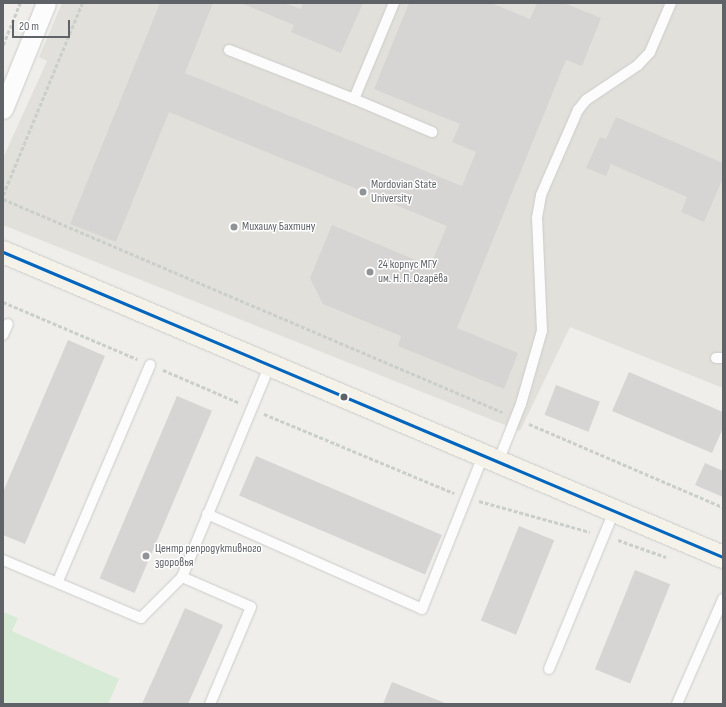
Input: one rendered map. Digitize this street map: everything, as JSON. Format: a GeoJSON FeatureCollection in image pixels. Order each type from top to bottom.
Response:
{"type":"FeatureCollection","features":[{"type":"Feature","properties":{"kind":"main road"},"geometry":{"type":"LineString","coordinates":[[3,252],[723,557]]}},
{"type":"Feature","properties":{"kind":"street"},"geometry":{"type":"LineString","coordinates":[[3,109],[46,3]]}},
{"type":"Feature","properties":{"kind":"lane"},"geometry":{"type":"LineString","coordinates":[[354,99],[394,3]]}},
{"type":"Feature","properties":{"kind":"lane"},"geometry":{"type":"LineString","coordinates":[[207,514],[422,609],[468,498],[515,418],[542,331],[538,218],[542,194],[578,110],[586,100],[638,65],[650,52],[671,3]]}},
{"type":"Feature","properties":{"kind":"lane"},"geometry":{"type":"LineString","coordinates":[[229,50],[354,99],[432,132]]}},
{"type":"Feature","properties":{"kind":"lane"},"geometry":{"type":"LineString","coordinates":[[3,335],[8,324]]}},
{"type":"Feature","properties":{"kind":"lane"},"geometry":{"type":"LineString","coordinates":[[58,581],[150,365]]}},
{"type":"Feature","properties":{"kind":"lane"},"geometry":{"type":"LineString","coordinates":[[3,560],[58,581],[141,618],[182,577],[270,365]]}},
{"type":"Feature","properties":{"kind":"lane"},"geometry":{"type":"LineString","coordinates":[[549,669],[614,511]]}},
{"type":"Feature","properties":{"kind":"lane"},"geometry":{"type":"LineString","coordinates":[[182,577],[251,608],[210,704]]}},
{"type":"Feature","properties":{"kind":"lane"},"geometry":{"type":"LineString","coordinates":[[677,704],[723,599]]}},
{"type":"Feature","properties":{"kind":"path"},"geometry":{"type":"LineString","coordinates":[[3,45],[20,3]]}},
{"type":"Feature","properties":{"kind":"path"},"geometry":{"type":"LineString","coordinates":[[3,195],[82,3]]}},
{"type":"Feature","properties":{"kind":"path"},"geometry":{"type":"LineString","coordinates":[[3,199],[723,507]]}},
{"type":"Feature","properties":{"kind":"path"},"geometry":{"type":"LineString","coordinates":[[3,302],[251,408],[468,498],[604,536],[671,559]]}},
{"type":"Feature","properties":{"kind":"shaded area","name":"Mordovian State University"},"geometry":{"type":"Polygon","coordinates":[[[62,3],[723,3],[723,388],[570,327],[520,431],[3,225],[3,158],[47,61],[39,57],[62,3]]]}},
{"type":"Feature","properties":{"kind":"green space"},"geometry":{"type":"Polygon","coordinates":[[[3,612],[18,618],[12,631],[119,679],[108,704],[3,704],[3,612]]]}},
{"type":"Feature","properties":{"kind":"building"},"geometry":{"type":"Polygon","coordinates":[[[160,3],[213,3],[185,73],[462,186],[476,152],[452,142],[460,124],[374,89],[409,3],[491,3],[530,19],[537,3],[564,3],[601,18],[582,66],[566,60],[457,328],[518,353],[504,389],[398,346],[401,336],[323,304],[310,278],[332,225],[430,266],[447,226],[169,112],[116,242],[70,224],[160,3]]]}},
{"type":"Feature","properties":{"kind":"building"},"geometry":{"type":"Polygon","coordinates":[[[241,3],[284,3],[301,9],[303,3],[363,3],[341,53],[291,32],[294,25],[241,3]]]}},
{"type":"Feature","properties":{"kind":"building"},"geometry":{"type":"Polygon","coordinates":[[[616,117],[723,163],[723,178],[704,222],[681,212],[687,197],[611,164],[606,176],[586,168],[600,137],[606,139],[616,117]]]}},
{"type":"Feature","properties":{"kind":"building"},"geometry":{"type":"Polygon","coordinates":[[[68,340],[105,356],[25,544],[3,535],[3,492],[68,340]]]}},
{"type":"Feature","properties":{"kind":"building"},"geometry":{"type":"Polygon","coordinates":[[[629,372],[723,412],[723,428],[712,453],[612,411],[629,372]]]}},
{"type":"Feature","properties":{"kind":"building"},"geometry":{"type":"Polygon","coordinates":[[[556,385],[600,402],[588,432],[545,415],[556,385]]]}},
{"type":"Feature","properties":{"kind":"building"},"geometry":{"type":"Polygon","coordinates":[[[177,396],[212,411],[135,593],[100,578],[177,396]]]}},
{"type":"Feature","properties":{"kind":"building"},"geometry":{"type":"Polygon","coordinates":[[[256,456],[442,535],[425,575],[239,496],[256,456]]]}},
{"type":"Feature","properties":{"kind":"building"},"geometry":{"type":"Polygon","coordinates":[[[705,463],[723,471],[723,497],[695,485],[705,463]]]}},
{"type":"Feature","properties":{"kind":"building"},"geometry":{"type":"Polygon","coordinates":[[[519,526],[554,540],[516,635],[481,621],[519,526]]]}},
{"type":"Feature","properties":{"kind":"building"},"geometry":{"type":"Polygon","coordinates":[[[635,570],[670,584],[630,683],[595,669],[635,570]]]}},
{"type":"Feature","properties":{"kind":"building"},"geometry":{"type":"Polygon","coordinates":[[[185,608],[223,625],[188,704],[142,704],[185,608]]]}},
{"type":"Feature","properties":{"kind":"building"},"geometry":{"type":"Polygon","coordinates":[[[392,682],[445,703],[383,704],[392,682]]]}},
{"type":"Feature","properties":{"kind":"transit line"},"geometry":{"type":"LineString","coordinates":[[3,252],[723,557]]}},
{"type":"Feature","properties":{"kind":"place","name":"Mordovian State University"},"geometry":{"type":"Point","coordinates":[363,192]}},
{"type":"Feature","properties":{"kind":"place","name":"Михаилу Бахтину"},"geometry":{"type":"Point","coordinates":[234,227]}},
{"type":"Feature","properties":{"kind":"place","name":"24 корпус МГУ им. Н. П. Огарёва"},"geometry":{"type":"Point","coordinates":[370,272]}},
{"type":"Feature","properties":{"kind":"place","name":"Центр репродуктивного здоровья"},"geometry":{"type":"Point","coordinates":[146,556]}}]}
